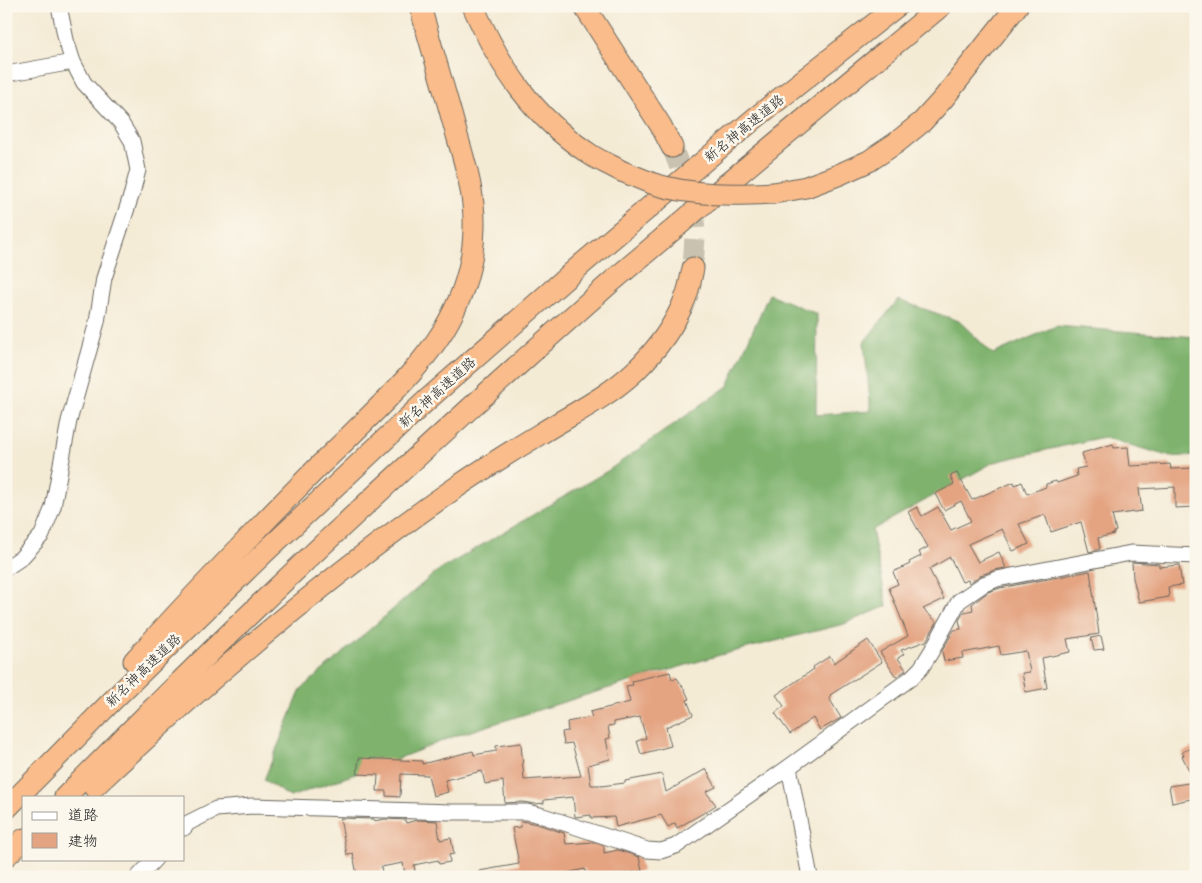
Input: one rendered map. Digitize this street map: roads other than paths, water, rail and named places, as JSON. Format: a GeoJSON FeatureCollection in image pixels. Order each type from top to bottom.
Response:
{"type":"FeatureCollection","features":[{"type":"Feature","properties":{"kind":"highway"},"geometry":{"type":"LineString","coordinates":[[6,807],[183,606],[401,385],[443,332],[457,306],[467,280],[473,252],[474,223],[471,192],[420,6]]}},
{"type":"Feature","properties":{"kind":"highway"},"geometry":{"type":"LineString","coordinates":[[473,6],[487,37],[520,90],[538,112],[591,155],[621,171],[654,184],[707,194],[741,195],[774,193],[806,187],[868,161],[896,143],[922,122],[943,99],[1017,6]]}},
{"type":"Feature","properties":{"kind":"highway"},"geometry":{"type":"LineString","coordinates":[[584,6],[661,126],[672,148]]}},
{"type":"Feature","properties":{"kind":"highway","name":"新名神高速道路"},"geometry":{"type":"LineString","coordinates":[[6,807],[265,552],[427,400],[582,264],[754,119],[896,6]]}},
{"type":"Feature","properties":{"kind":"highway"},"geometry":{"type":"LineString","coordinates":[[66,796],[148,712],[451,425],[611,283],[774,144],[941,6]]}},
{"type":"Feature","properties":{"kind":"highway"},"geometry":{"type":"LineString","coordinates":[[84,796],[245,649],[347,568],[451,490],[610,392],[634,372],[655,350],[673,325],[686,298],[694,268]]}},
{"type":"Feature","properties":{"kind":"highway"},"geometry":{"type":"LineString","coordinates":[[6,856],[22,840]]}},
{"type":"Feature","properties":{"kind":"highway"},"geometry":{"type":"LineString","coordinates":[[6,869],[22,854]]}},
{"type":"Feature","properties":{"kind":"street"},"geometry":{"type":"LineString","coordinates":[[6,568],[21,558],[42,535],[53,508],[69,421],[97,322],[104,278],[138,170],[132,142],[121,122],[84,82],[73,62],[59,6]]}},
{"type":"Feature","properties":{"kind":"street"},"geometry":{"type":"LineString","coordinates":[[6,74],[73,62]]}},
{"type":"Feature","properties":{"kind":"street"},"geometry":{"type":"LineString","coordinates":[[185,827],[188,823],[216,809],[252,806],[452,812],[527,812],[540,814],[647,850],[661,850],[676,846],[911,678],[921,668],[931,652],[959,601],[984,584],[997,579],[1131,554],[1196,556]]}},
{"type":"Feature","properties":{"kind":"street"},"geometry":{"type":"LineString","coordinates":[[789,767],[810,877]]}},
{"type":"Feature","properties":{"kind":"street"},"geometry":{"type":"LineString","coordinates":[[138,877],[154,860]]}},
{"type":"Feature","properties":{"kind":"tunnel"},"geometry":{"type":"LineString","coordinates":[[672,147],[693,202],[695,236],[693,268]]}}]}
